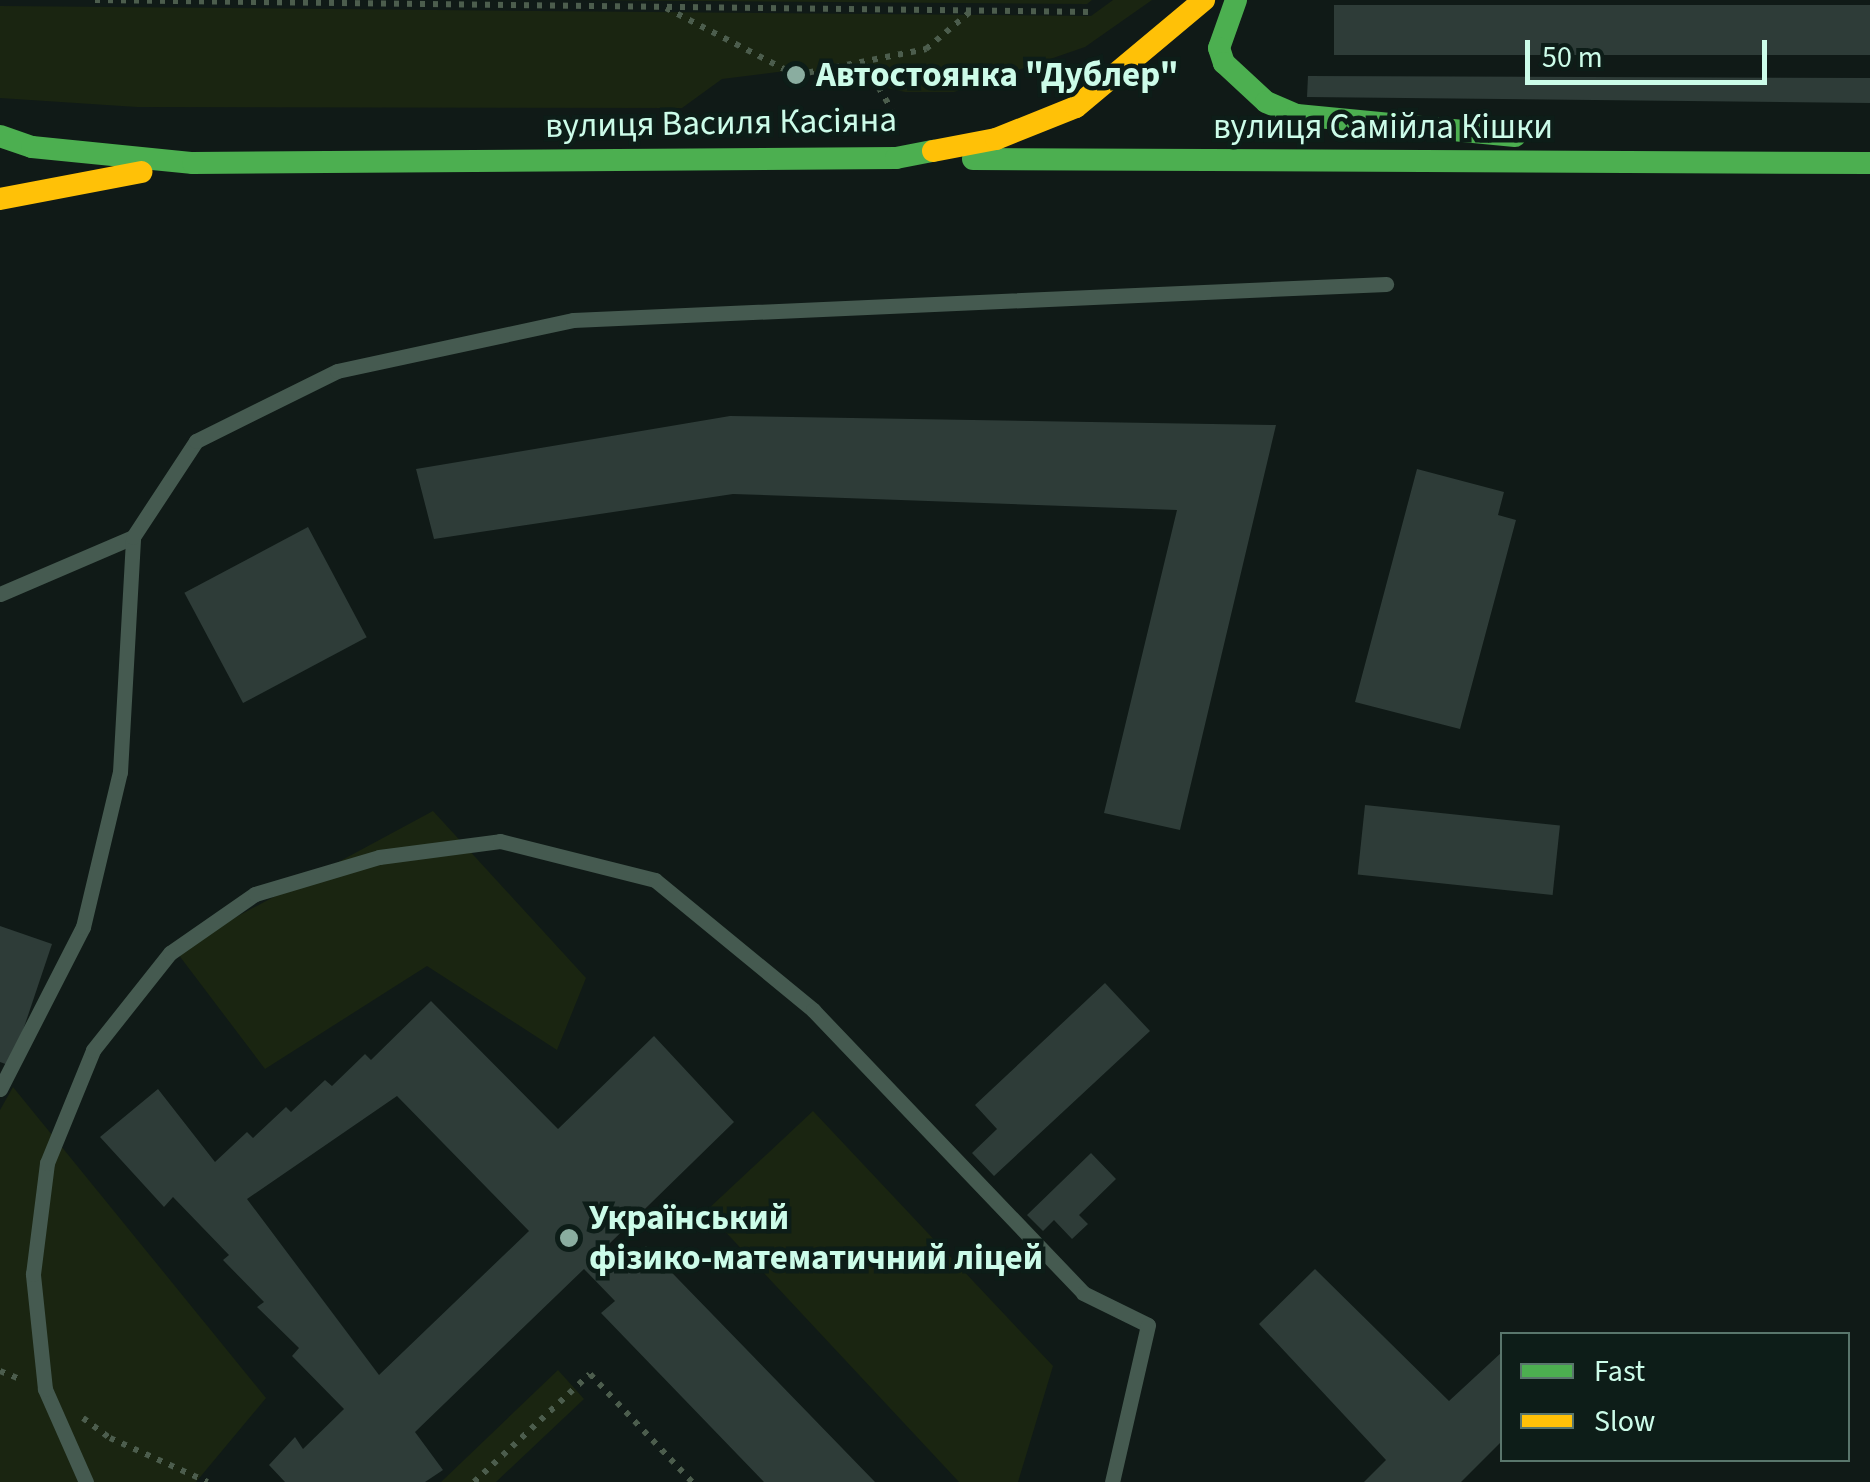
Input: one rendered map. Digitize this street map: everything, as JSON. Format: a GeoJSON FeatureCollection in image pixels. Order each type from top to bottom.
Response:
{"type":"FeatureCollection","features":[{"type":"Feature","properties":{"kind":"street","name":"вулиця Василя Касіяна"},"geometry":{"type":"LineString","coordinates":[[0,136],[32,146],[192,163],[896,158],[996,139],[1076,107],[1204,0]]}},
{"type":"Feature","properties":{"kind":"street"},"geometry":{"type":"LineString","coordinates":[[1236,0],[1219,48],[1224,64],[1266,102],[1297,115],[1756,162]]}},
{"type":"Feature","properties":{"kind":"street"},"geometry":{"type":"LineString","coordinates":[[1076,107],[1065,135],[1083,160]]}},
{"type":"Feature","properties":{"kind":"street","name":"вулиця Самійла Кішки"},"geometry":{"type":"LineString","coordinates":[[896,158],[1870,163]]}},
{"type":"Feature","properties":{"kind":"street","name":"вулиця Василя Касіяна"},"geometry":{"type":"LineString","coordinates":[[0,199],[192,163]]}},
{"type":"Feature","properties":{"kind":"lane"},"geometry":{"type":"LineString","coordinates":[[0,1089],[84,927],[120,772],[133,537],[196,441],[337,371],[573,320],[1386,284]]}},
{"type":"Feature","properties":{"kind":"lane"},"geometry":{"type":"LineString","coordinates":[[0,594],[133,537]]}},
{"type":"Feature","properties":{"kind":"lane"},"geometry":{"type":"LineString","coordinates":[[86,1482],[46,1389],[33,1274],[47,1163],[94,1050],[170,953],[255,894],[379,857],[500,841],[656,880],[813,1010],[1082,1293],[1148,1325],[1112,1482]]}},
{"type":"Feature","properties":{"kind":"path"},"geometry":{"type":"LineString","coordinates":[[95,0],[1092,12]]}},
{"type":"Feature","properties":{"kind":"path"},"geometry":{"type":"LineString","coordinates":[[663,7],[796,75],[865,66],[926,49],[972,10]]}},
{"type":"Feature","properties":{"kind":"path"},"geometry":{"type":"LineString","coordinates":[[865,66],[892,110]]}},
{"type":"Feature","properties":{"kind":"path"},"geometry":{"type":"LineString","coordinates":[[0,1371],[46,1389],[110,1438],[208,1482]]}},
{"type":"Feature","properties":{"kind":"path"},"geometry":{"type":"LineString","coordinates":[[474,1482],[590,1374],[692,1482]]}},
{"type":"Feature","properties":{"kind":"green space"},"geometry":{"type":"Polygon","coordinates":[[[575,0],[1092,0],[1087,4],[575,0]]]}},
{"type":"Feature","properties":{"kind":"green space"},"geometry":{"type":"Polygon","coordinates":[[[1113,0],[1152,0],[1085,47],[954,92],[905,92],[801,69],[722,79],[682,108],[137,107],[0,98],[0,6],[1091,16],[1113,0]]]}},
{"type":"Feature","properties":{"kind":"green space"},"geometry":{"type":"Polygon","coordinates":[[[433,811],[586,978],[557,1050],[427,966],[265,1069],[175,950],[433,811]]]}},
{"type":"Feature","properties":{"kind":"green space"},"geometry":{"type":"Polygon","coordinates":[[[13,1087],[266,1398],[196,1482],[0,1482],[0,1110],[13,1087]]]}},
{"type":"Feature","properties":{"kind":"green space"},"geometry":{"type":"Polygon","coordinates":[[[813,1111],[1053,1366],[1018,1482],[959,1482],[706,1211],[813,1111]]]}},
{"type":"Feature","properties":{"kind":"green space"},"geometry":{"type":"Polygon","coordinates":[[[558,1370],[584,1399],[496,1482],[441,1482],[558,1370]]]}},
{"type":"Feature","properties":{"kind":"building"},"geometry":{"type":"Polygon","coordinates":[[[1334,5],[1870,5],[1870,55],[1334,55],[1334,5]]]}},
{"type":"Feature","properties":{"kind":"building"},"geometry":{"type":"Polygon","coordinates":[[[1308,76],[1870,78],[1870,103],[1307,97],[1308,76]]]}},
{"type":"Feature","properties":{"kind":"building"},"geometry":{"type":"Polygon","coordinates":[[[730,416],[1276,425],[1180,830],[1104,813],[1177,510],[733,494],[434,539],[416,469],[730,416]]]}},
{"type":"Feature","properties":{"kind":"building"},"geometry":{"type":"Polygon","coordinates":[[[1417,469],[1504,492],[1498,515],[1516,520],[1460,729],[1355,702],[1417,469]]]}},
{"type":"Feature","properties":{"kind":"building"},"geometry":{"type":"Polygon","coordinates":[[[308,527],[367,637],[243,703],[184,593],[308,527]]]}},
{"type":"Feature","properties":{"kind":"building"},"geometry":{"type":"Polygon","coordinates":[[[1365,805],[1560,825],[1553,895],[1358,875],[1365,805]]]}},
{"type":"Feature","properties":{"kind":"building"},"geometry":{"type":"Polygon","coordinates":[[[0,926],[52,944],[11,1066],[0,1062],[0,926]]]}},
{"type":"Feature","properties":{"kind":"building"},"geometry":{"type":"Polygon","coordinates":[[[1105,983],[1150,1031],[994,1176],[972,1153],[997,1129],[975,1105],[1105,983]]]}},
{"type":"Feature","properties":{"kind":"building","name":"Український фізико-математичний ліцей"},"geometry":{"type":"Polygon","coordinates":[[[431,1001],[558,1129],[654,1036],[734,1122],[608,1245],[627,1264],[646,1246],[875,1482],[764,1482],[601,1313],[615,1301],[584,1269],[415,1432],[443,1470],[425,1482],[285,1482],[269,1465],[295,1437],[303,1449],[344,1409],[292,1356],[299,1348],[257,1307],[264,1302],[223,1260],[229,1255],[173,1197],[164,1207],[100,1137],[158,1089],[215,1162],[247,1132],[253,1138],[286,1107],[291,1112],[325,1080],[332,1086],[365,1054],[371,1060],[431,1001]],[[397,1096],[247,1199],[379,1375],[529,1231],[397,1096]]]}},
{"type":"Feature","properties":{"kind":"building"},"geometry":{"type":"Polygon","coordinates":[[[1091,1153],[1116,1179],[1079,1215],[1088,1224],[1072,1239],[1054,1220],[1043,1231],[1027,1215],[1091,1153]]]}},
{"type":"Feature","properties":{"kind":"building"},"geometry":{"type":"Polygon","coordinates":[[[1315,1269],[1449,1401],[1500,1354],[1500,1443],[1461,1482],[1364,1482],[1386,1460],[1259,1324],[1315,1269]]]}},
{"type":"Feature","properties":{"kind":"traffic: fast"},"geometry":{"type":"LineString","coordinates":[[1236,0],[1219,48],[1224,63],[1266,102],[1297,115],[1515,136]]}},
{"type":"Feature","properties":{"kind":"traffic: fast"},"geometry":{"type":"LineString","coordinates":[[0,136],[32,147],[193,163],[896,158],[933,151]]}},
{"type":"Feature","properties":{"kind":"traffic: fast"},"geometry":{"type":"LineString","coordinates":[[973,159],[1870,163]]}},
{"type":"Feature","properties":{"kind":"traffic: slow"},"geometry":{"type":"LineString","coordinates":[[933,151],[996,139],[1076,107],[1204,0]]}},
{"type":"Feature","properties":{"kind":"traffic: slow"},"geometry":{"type":"LineString","coordinates":[[0,199],[141,172]]}},
{"type":"Feature","properties":{"kind":"place","name":"Автостоянка \"Дублер\""},"geometry":{"type":"Point","coordinates":[796,75]}},
{"type":"Feature","properties":{"kind":"place","name":"Український фізико-математичний ліцей"},"geometry":{"type":"Point","coordinates":[569,1238]}}]}
